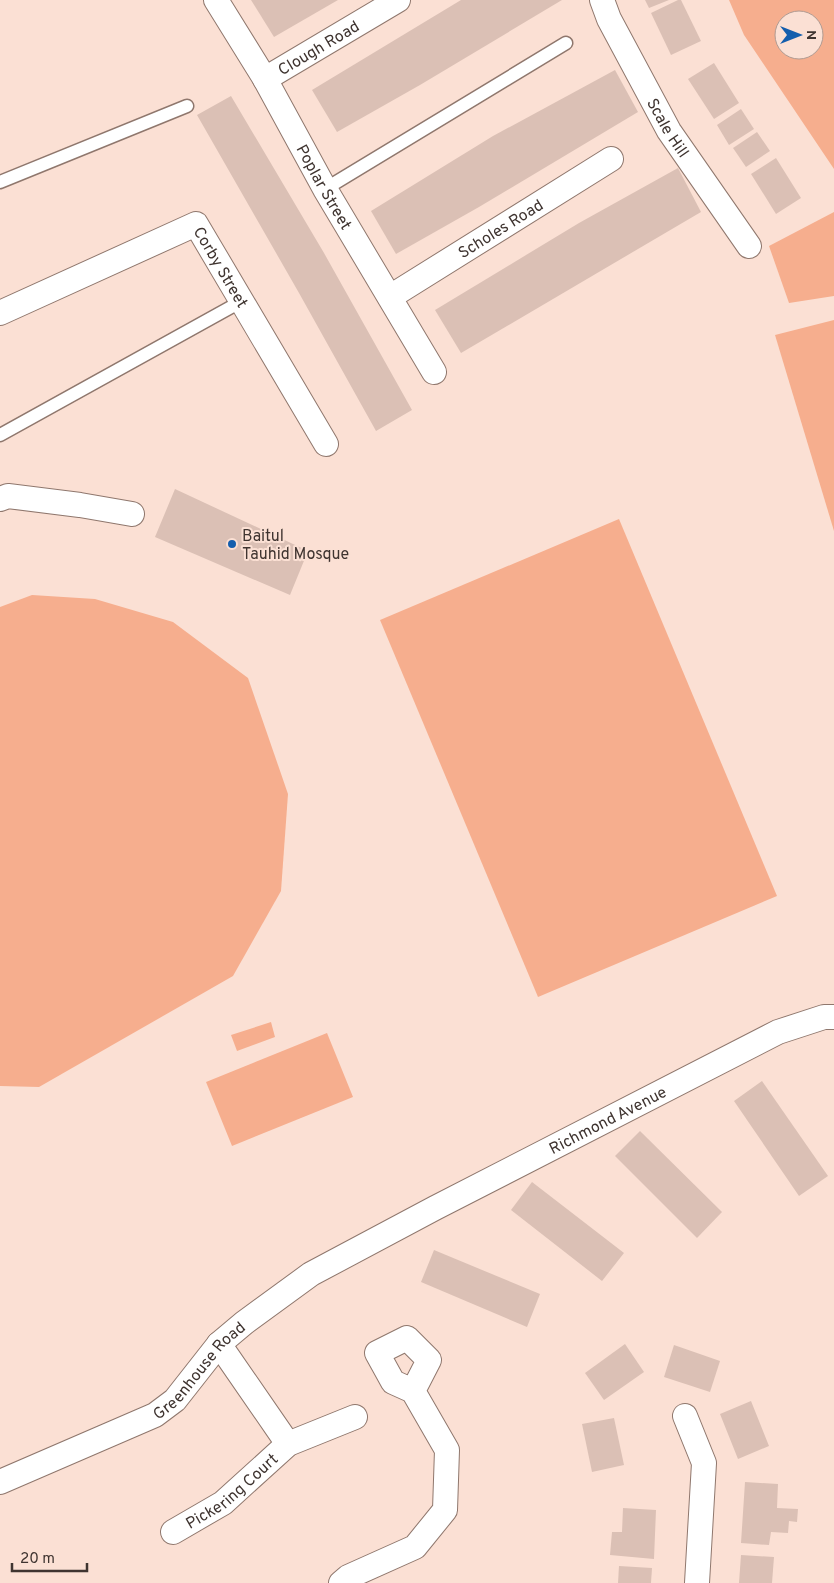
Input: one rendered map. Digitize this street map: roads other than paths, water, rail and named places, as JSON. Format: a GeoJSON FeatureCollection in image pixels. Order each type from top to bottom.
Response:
{"type":"FeatureCollection","features":[{"type":"Feature","properties":{"kind":"street","name":"Poplar Street"},"geometry":{"type":"LineString","coordinates":[[216,0],[265,79],[325,189],[434,372]]}},
{"type":"Feature","properties":{"kind":"street","name":"Clough Road"},"geometry":{"type":"LineString","coordinates":[[265,79],[398,0]]}},
{"type":"Feature","properties":{"kind":"street","name":"Scale Hill"},"geometry":{"type":"LineString","coordinates":[[602,0],[609,19],[669,130],[748,246]]}},
{"type":"Feature","properties":{"kind":"street","name":"Scholes Road"},"geometry":{"type":"LineString","coordinates":[[390,296],[612,159]]}},
{"type":"Feature","properties":{"kind":"street","name":"Corby Street"},"geometry":{"type":"LineString","coordinates":[[0,313],[196,224],[326,444]]}},
{"type":"Feature","properties":{"kind":"street"},"geometry":{"type":"LineString","coordinates":[[0,499],[8,496],[132,514]]}},
{"type":"Feature","properties":{"kind":"street","name":"Richmond Avenue"},"geometry":{"type":"LineString","coordinates":[[386,1234],[778,1032],[824,1017],[834,1017]]}},
{"type":"Feature","properties":{"kind":"street","name":"Greenhouse Road"},"geometry":{"type":"LineString","coordinates":[[0,1482],[155,1415],[175,1400],[219,1344],[244,1323],[311,1274],[386,1234]]}},
{"type":"Feature","properties":{"kind":"street","name":"Pickering Court"},"geometry":{"type":"LineString","coordinates":[[219,1344],[288,1444]]}},
{"type":"Feature","properties":{"kind":"street"},"geometry":{"type":"LineString","coordinates":[[341,1583],[348,1577],[415,1547],[446,1510],[447,1450],[413,1391]]}},
{"type":"Feature","properties":{"kind":"street"},"geometry":{"type":"LineString","coordinates":[[685,1416],[704,1463],[698,1583]]}},
{"type":"Feature","properties":{"kind":"street","name":"Pickering Court"},"geometry":{"type":"LineString","coordinates":[[173,1532],[223,1503],[288,1444],[355,1417]]}},
{"type":"Feature","properties":{"kind":"lane"},"geometry":{"type":"LineString","coordinates":[[325,189],[566,43]]}},
{"type":"Feature","properties":{"kind":"lane"},"geometry":{"type":"LineString","coordinates":[[0,182],[187,106]]}},
{"type":"Feature","properties":{"kind":"lane"},"geometry":{"type":"LineString","coordinates":[[0,435],[242,301]]}},
{"type":"Feature","properties":{"kind":"place","name":"Baitul Tauhid Mosque"},"geometry":{"type":"Point","coordinates":[232,544]}}]}
